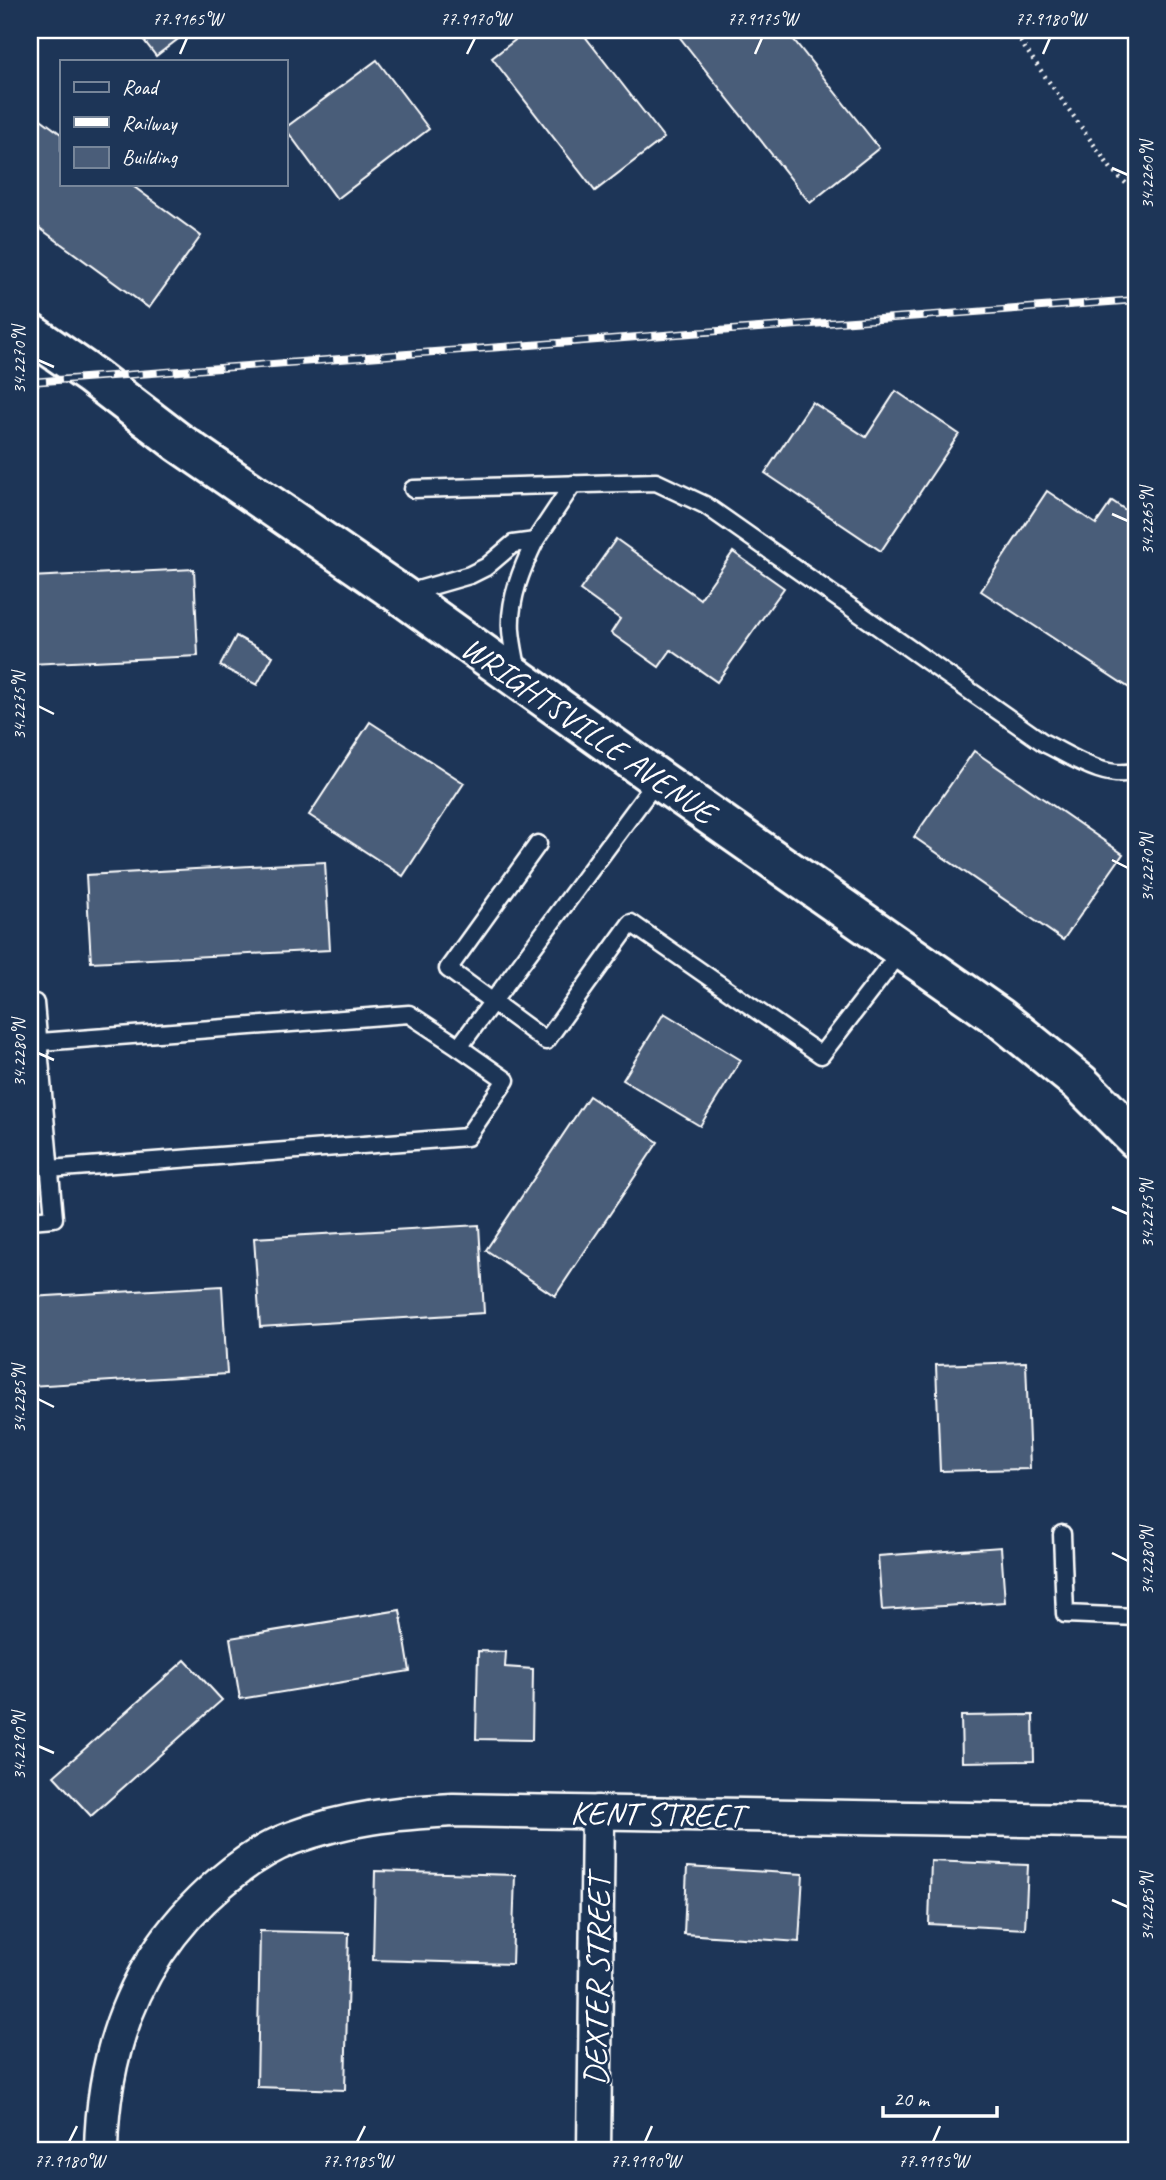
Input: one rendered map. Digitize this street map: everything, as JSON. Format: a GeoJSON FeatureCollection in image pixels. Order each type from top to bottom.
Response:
{"type":"FeatureCollection","features":[{"type":"Feature","properties":{"kind":"street","name":"WRIGHTSVILLE AVENUE"},"geometry":{"type":"LineString","coordinates":[[30,333],[92,376],[178,442],[401,595],[1000,1018],[1080,1083],[1136,1139]]}},
{"type":"Feature","properties":{"kind":"street","name":"KENT STREET"},"geometry":{"type":"LineString","coordinates":[[101,2150],[101,2119],[115,2044],[126,2010],[146,1970],[170,1934],[201,1899],[235,1870],[290,1839],[351,1820],[395,1813],[453,1810],[1136,1822]]}},
{"type":"Feature","properties":{"kind":"street","name":"DEXTER STREET"},"geometry":{"type":"LineString","coordinates":[[594,2150],[598,1812]]}},
{"type":"Feature","properties":{"kind":"lane"},"geometry":{"type":"LineString","coordinates":[[413,489],[656,482],[705,505],[1044,743],[1098,769],[1125,774],[1136,771]]}},
{"type":"Feature","properties":{"kind":"lane"},"geometry":{"type":"LineString","coordinates":[[519,680],[511,630],[512,607],[522,569],[534,541],[573,484]]}},
{"type":"Feature","properties":{"kind":"lane"},"geometry":{"type":"LineString","coordinates":[[401,595],[470,575],[486,567],[513,544],[534,541]]}},
{"type":"Feature","properties":{"kind":"lane"},"geometry":{"type":"LineString","coordinates":[[459,1047],[658,779]]}},
{"type":"Feature","properties":{"kind":"lane"},"geometry":{"type":"LineString","coordinates":[[538,844],[447,969],[546,1041],[631,923],[821,1055],[902,950]]}},
{"type":"Feature","properties":{"kind":"lane"},"geometry":{"type":"LineString","coordinates":[[30,1004],[35,1003],[40,1042],[54,1218],[30,1220]]}},
{"type":"Feature","properties":{"kind":"lane"},"geometry":{"type":"LineString","coordinates":[[40,1042],[410,1014],[506,1080],[467,1137],[50,1169]]}},
{"type":"Feature","properties":{"kind":"lane"},"geometry":{"type":"LineString","coordinates":[[1062,1534],[1065,1614],[1136,1617]]}},
{"type":"Feature","properties":{"kind":"path"},"geometry":{"type":"LineString","coordinates":[[1012,30],[1112,170],[1136,193]]}},
{"type":"Feature","properties":{"kind":"building"},"geometry":{"type":"Polygon","coordinates":[[[136,30],[190,30],[156,56],[136,30]]]}},
{"type":"Feature","properties":{"kind":"building"},"geometry":{"type":"Polygon","coordinates":[[[528,30],[580,30],[664,138],[595,191],[492,58],[528,30]]]}},
{"type":"Feature","properties":{"kind":"building"},"geometry":{"type":"Polygon","coordinates":[[[674,30],[786,30],[879,148],[810,203],[674,30]]]}},
{"type":"Feature","properties":{"kind":"building"},"geometry":{"type":"Polygon","coordinates":[[[377,60],[429,129],[337,199],[287,131],[287,127],[377,60]]]}},
{"type":"Feature","properties":{"kind":"building"},"geometry":{"type":"Polygon","coordinates":[[[30,111],[60,133],[60,186],[133,186],[201,236],[149,308],[30,221],[30,111]]]}},
{"type":"Feature","properties":{"kind":"building"},"geometry":{"type":"Polygon","coordinates":[[[896,391],[959,434],[881,551],[765,473],[812,402],[866,437],[896,391]]]}},
{"type":"Feature","properties":{"kind":"building"},"geometry":{"type":"Polygon","coordinates":[[[1047,491],[1096,524],[1112,501],[1136,517],[1136,681],[1131,689],[981,591],[1047,491]]]}},
{"type":"Feature","properties":{"kind":"building"},"geometry":{"type":"Polygon","coordinates":[[[616,539],[700,599],[733,552],[784,588],[717,682],[671,650],[659,667],[611,633],[620,619],[580,590],[616,539]]]}},
{"type":"Feature","properties":{"kind":"building"},"geometry":{"type":"Polygon","coordinates":[[[194,569],[198,656],[30,664],[30,577],[194,569]]]}},
{"type":"Feature","properties":{"kind":"building"},"geometry":{"type":"Polygon","coordinates":[[[236,636],[273,656],[257,685],[220,666],[236,636]]]}},
{"type":"Feature","properties":{"kind":"building"},"geometry":{"type":"Polygon","coordinates":[[[370,722],[464,783],[403,876],[309,815],[370,722]]]}},
{"type":"Feature","properties":{"kind":"building"},"geometry":{"type":"Polygon","coordinates":[[[974,751],[1123,854],[1063,940],[914,837],[974,751]]]}},
{"type":"Feature","properties":{"kind":"building"},"geometry":{"type":"Polygon","coordinates":[[[325,862],[330,950],[91,962],[86,875],[325,862]]]}},
{"type":"Feature","properties":{"kind":"building"},"geometry":{"type":"Polygon","coordinates":[[[664,1013],[741,1060],[700,1126],[623,1080],[664,1013]]]}},
{"type":"Feature","properties":{"kind":"building"},"geometry":{"type":"Polygon","coordinates":[[[589,1096],[658,1142],[555,1296],[486,1250],[589,1096]]]}},
{"type":"Feature","properties":{"kind":"building"},"geometry":{"type":"Polygon","coordinates":[[[479,1225],[484,1313],[260,1327],[254,1238],[479,1225]]]}},
{"type":"Feature","properties":{"kind":"building"},"geometry":{"type":"Polygon","coordinates":[[[222,1286],[227,1374],[30,1386],[30,1297],[222,1286]]]}},
{"type":"Feature","properties":{"kind":"building"},"geometry":{"type":"Polygon","coordinates":[[[1026,1362],[1030,1469],[940,1471],[936,1365],[1026,1362]]]}},
{"type":"Feature","properties":{"kind":"building"},"geometry":{"type":"Polygon","coordinates":[[[1001,1547],[1005,1602],[882,1610],[878,1556],[1001,1547]]]}},
{"type":"Feature","properties":{"kind":"building"},"geometry":{"type":"Polygon","coordinates":[[[400,1610],[410,1671],[240,1699],[230,1638],[400,1610]]]}},
{"type":"Feature","properties":{"kind":"building"},"geometry":{"type":"Polygon","coordinates":[[[478,1651],[506,1652],[505,1667],[533,1669],[532,1740],[476,1739],[478,1651]]]}},
{"type":"Feature","properties":{"kind":"building"},"geometry":{"type":"Polygon","coordinates":[[[185,1660],[222,1700],[91,1816],[54,1776],[185,1660]]]}},
{"type":"Feature","properties":{"kind":"building"},"geometry":{"type":"Polygon","coordinates":[[[1033,1715],[1034,1761],[962,1762],[961,1716],[1033,1715]]]}},
{"type":"Feature","properties":{"kind":"building"},"geometry":{"type":"Polygon","coordinates":[[[931,1861],[1028,1865],[1025,1929],[929,1924],[931,1861]]]}},
{"type":"Feature","properties":{"kind":"building"},"geometry":{"type":"Polygon","coordinates":[[[687,1867],[803,1874],[799,1942],[684,1934],[687,1867]]]}},
{"type":"Feature","properties":{"kind":"building"},"geometry":{"type":"Polygon","coordinates":[[[375,1871],[515,1875],[512,1964],[373,1960],[375,1871]]]}},
{"type":"Feature","properties":{"kind":"building"},"geometry":{"type":"Polygon","coordinates":[[[260,1931],[349,1933],[345,2090],[257,2087],[260,1931]]]}},
{"type":"Feature","properties":{"kind":"railway"},"geometry":{"type":"LineString","coordinates":[[30,382],[1136,300]]}}]}
